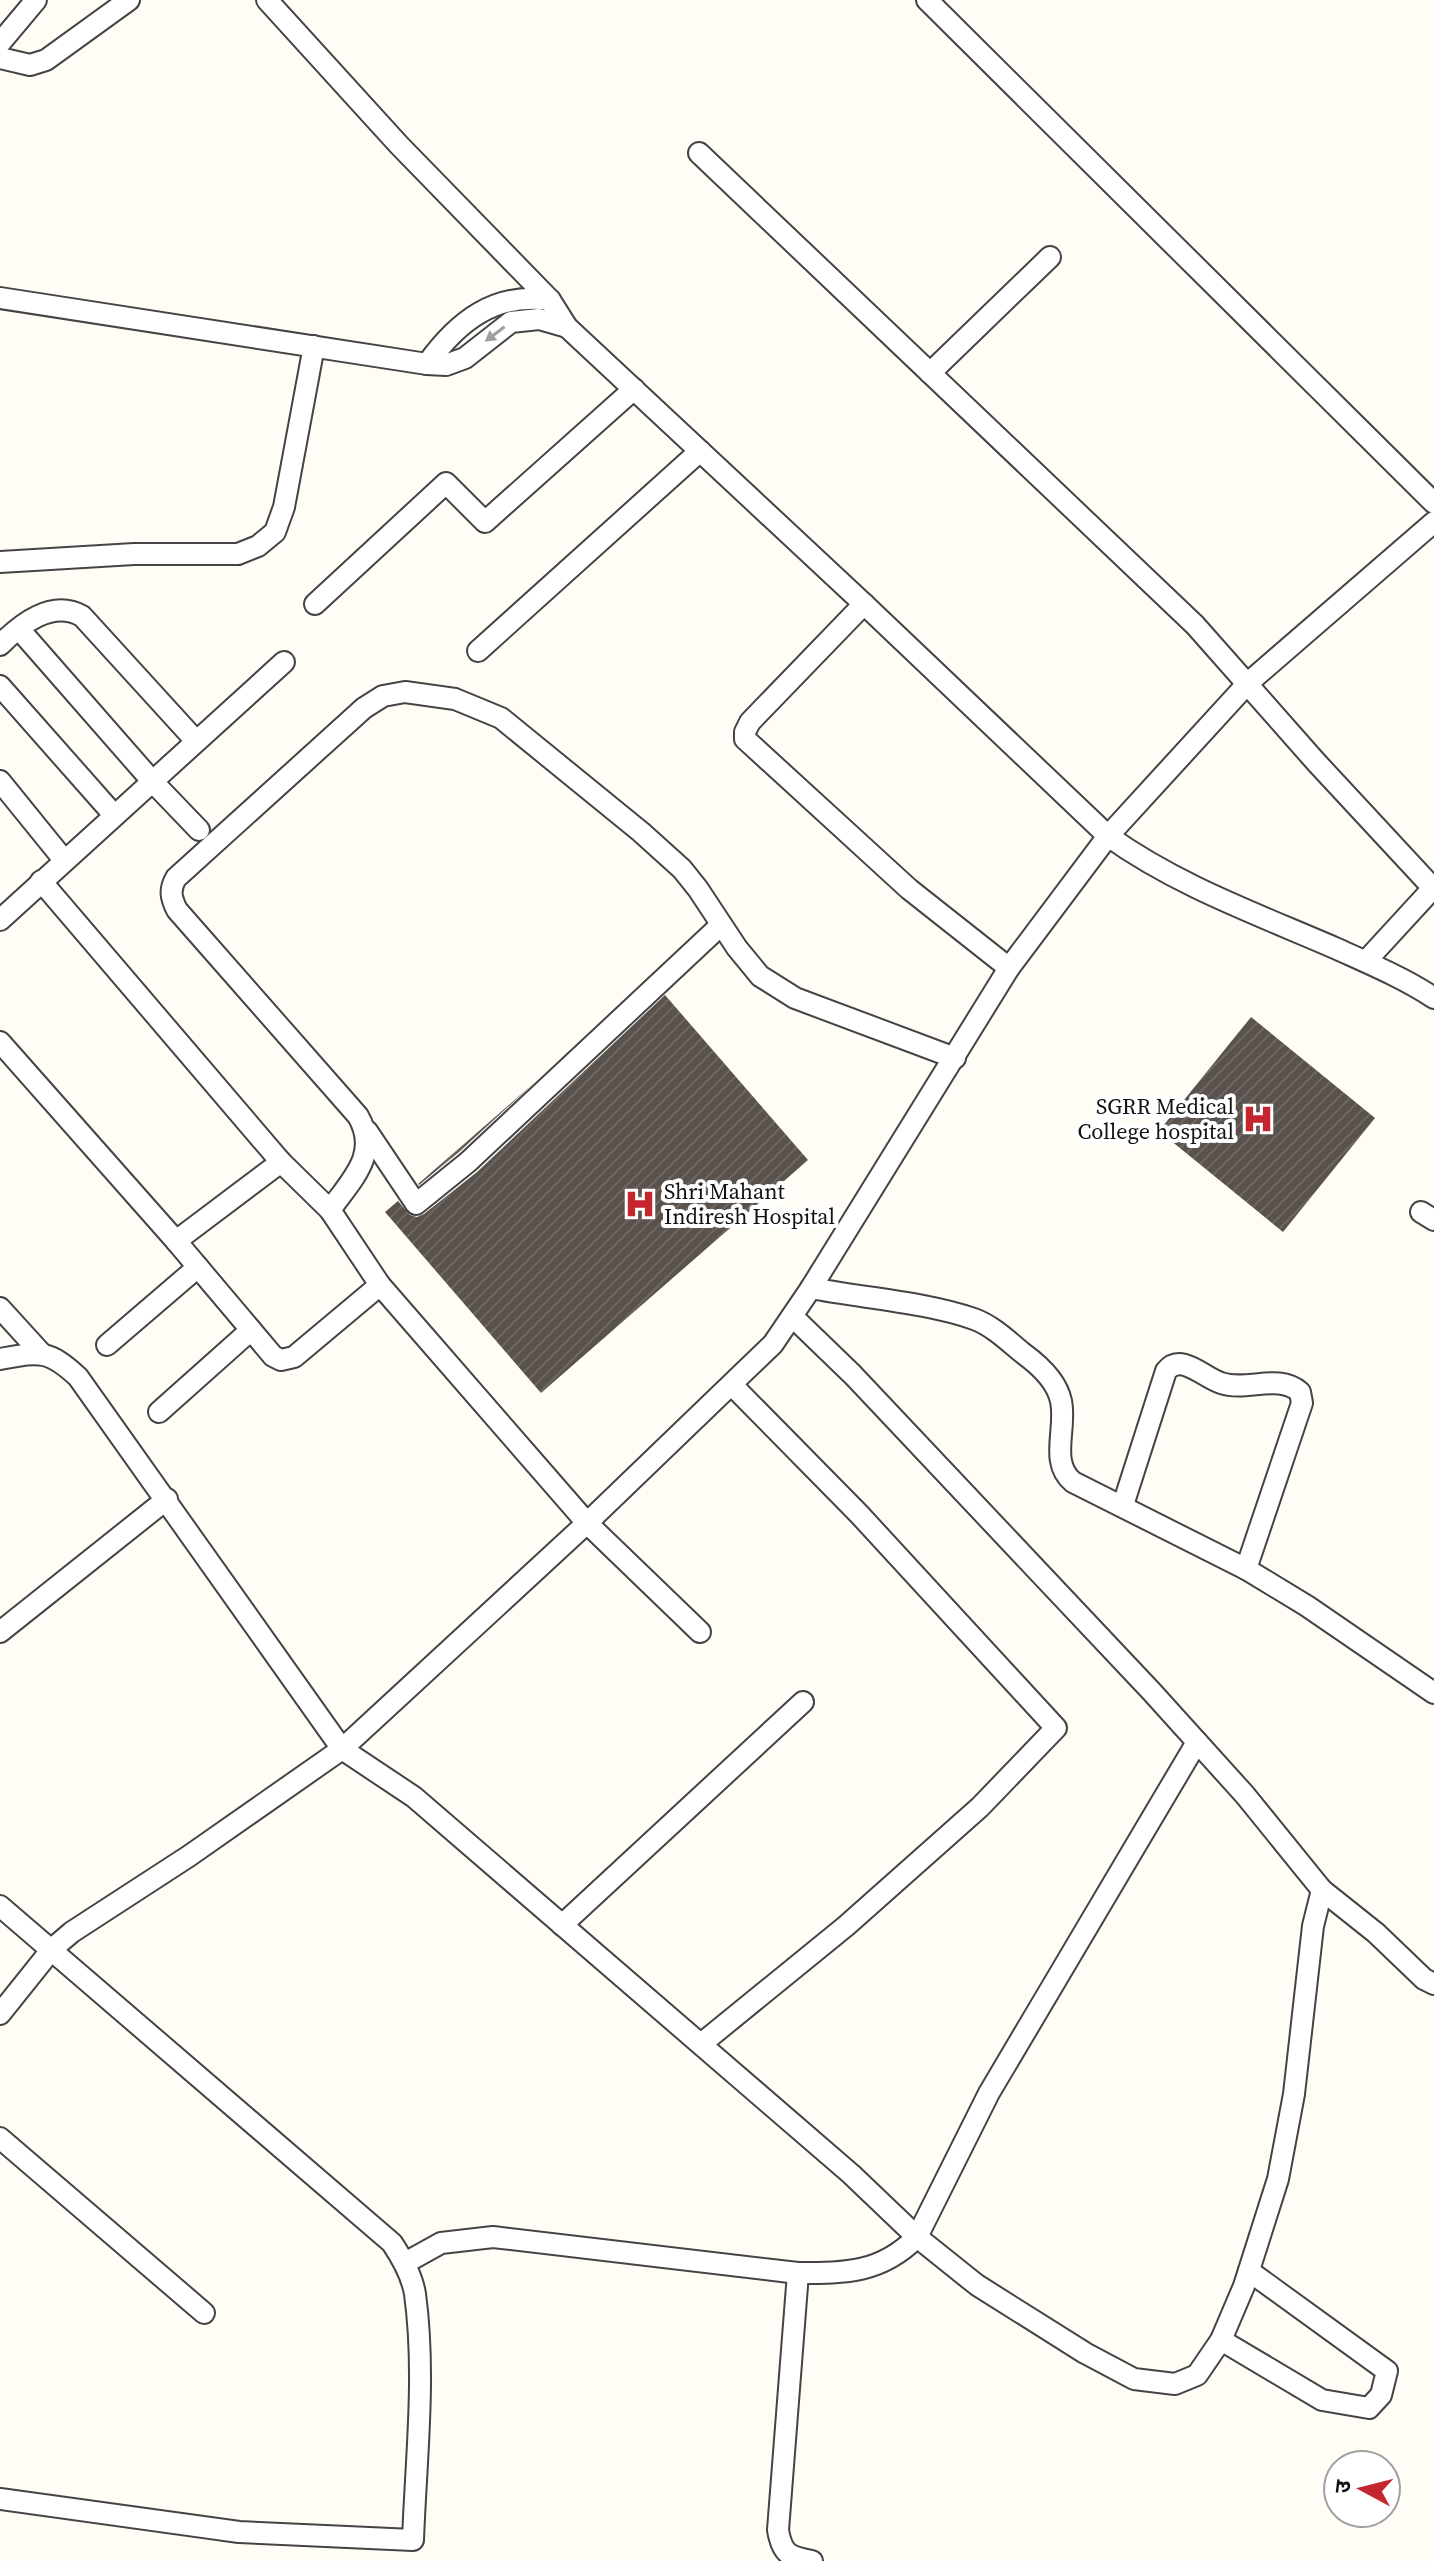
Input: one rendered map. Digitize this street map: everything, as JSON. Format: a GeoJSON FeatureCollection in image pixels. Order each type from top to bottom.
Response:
{"type":"FeatureCollection","features":[{"type":"Feature","properties":{"kind":"street"},"geometry":{"type":"LineString","coordinates":[[0,43],[36,0]]}},
{"type":"Feature","properties":{"kind":"street"},"geometry":{"type":"LineString","coordinates":[[0,58],[30,65],[46,60],[129,0]]}},
{"type":"Feature","properties":{"kind":"street"},"geometry":{"type":"LineString","coordinates":[[267,0],[399,145],[550,300],[567,327],[1108,836],[1138,858],[1181,881],[1366,961],[1434,998]]}},
{"type":"Feature","properties":{"kind":"street"},"geometry":{"type":"LineString","coordinates":[[927,0],[1434,503]]}},
{"type":"Feature","properties":{"kind":"street"},"geometry":{"type":"LineString","coordinates":[[699,153],[1195,625],[1316,762],[1434,887],[1366,961]]}},
{"type":"Feature","properties":{"kind":"street"},"geometry":{"type":"LineString","coordinates":[[930,373],[1050,257]]}},
{"type":"Feature","properties":{"kind":"street"},"geometry":{"type":"LineString","coordinates":[[427,364],[461,326],[485,311],[511,299],[528,297],[550,300]]}},
{"type":"Feature","properties":{"kind":"street"},"geometry":{"type":"LineString","coordinates":[[0,298],[446,365],[465,358],[511,322],[539,319],[567,327]]}},
{"type":"Feature","properties":{"kind":"street"},"geometry":{"type":"LineString","coordinates":[[0,562],[134,554],[238,554],[258,546],[275,532],[284,507],[314,346]]}},
{"type":"Feature","properties":{"kind":"street"},"geometry":{"type":"LineString","coordinates":[[315,604],[446,483],[485,522],[634,389]]}},
{"type":"Feature","properties":{"kind":"street"},"geometry":{"type":"LineString","coordinates":[[478,651],[700,451]]}},
{"type":"Feature","properties":{"kind":"street"},"geometry":{"type":"LineString","coordinates":[[0,2014],[52,1949],[72,1932],[189,1856],[342,1749],[587,1523],[773,1344],[793,1317],[1006,973],[1108,836],[1248,683],[1434,522]]}},
{"type":"Feature","properties":{"kind":"street"},"geometry":{"type":"LineString","coordinates":[[864,604],[750,722],[745,739],[1006,973]]}},
{"type":"Feature","properties":{"kind":"street"},"geometry":{"type":"LineString","coordinates":[[0,645],[19,629],[50,611],[61,608],[71,610],[82,616],[196,741]]}},
{"type":"Feature","properties":{"kind":"street"},"geometry":{"type":"LineString","coordinates":[[19,629],[199,830]]}},
{"type":"Feature","properties":{"kind":"street"},"geometry":{"type":"LineString","coordinates":[[0,920],[284,662]]}},
{"type":"Feature","properties":{"kind":"street"},"geometry":{"type":"LineString","coordinates":[[0,686],[114,815]]}},
{"type":"Feature","properties":{"kind":"street"},"geometry":{"type":"LineString","coordinates":[[721,925],[468,1162],[416,1204],[358,1116],[177,910],[171,887],[176,878],[364,708],[383,696],[405,692],[455,699],[501,718],[664,851],[698,889],[760,976],[795,998],[955,1058]]}},
{"type":"Feature","properties":{"kind":"street"},"geometry":{"type":"LineString","coordinates":[[0,781],[64,860]]}},
{"type":"Feature","properties":{"kind":"street"},"geometry":{"type":"LineString","coordinates":[[41,881],[281,1162],[330,1210],[380,1285],[587,1523],[700,1632]]}},
{"type":"Feature","properties":{"kind":"street"},"geometry":{"type":"LineString","coordinates":[[0,1042],[273,1356],[281,1360],[294,1357],[380,1285]]}},
{"type":"Feature","properties":{"kind":"street"},"geometry":{"type":"LineString","coordinates":[[330,1210],[363,1164],[367,1131]]}},
{"type":"Feature","properties":{"kind":"street"},"geometry":{"type":"LineString","coordinates":[[176,1241],[281,1162]]}},
{"type":"Feature","properties":{"kind":"street"},"geometry":{"type":"LineString","coordinates":[[107,1345],[198,1267]]}},
{"type":"Feature","properties":{"kind":"street"},"geometry":{"type":"LineString","coordinates":[[811,1288],[938,1310],[989,1326],[1033,1360],[1055,1386],[1063,1414],[1060,1463],[1064,1474],[1073,1482],[1246,1569],[1307,1606],[1434,1693]]}},
{"type":"Feature","properties":{"kind":"street"},"geometry":{"type":"LineString","coordinates":[[0,1308],[41,1353],[62,1361],[78,1377],[342,1749],[414,1797],[851,2174],[917,2237],[977,2285],[1085,2353],[1134,2379],[1175,2384],[1197,2375],[1221,2340],[1249,2271],[1278,2179],[1291,2108],[1313,1926],[1322,1890]]}},
{"type":"Feature","properties":{"kind":"street"},"geometry":{"type":"LineString","coordinates":[[793,1317],[965,1492],[1197,1742],[1245,1795],[1322,1890],[1376,1933],[1424,1979],[1434,1984]]}},
{"type":"Feature","properties":{"kind":"street"},"geometry":{"type":"LineString","coordinates":[[159,1412],[251,1330]]}},
{"type":"Feature","properties":{"kind":"street"},"geometry":{"type":"LineString","coordinates":[[0,1359],[41,1353]]}},
{"type":"Feature","properties":{"kind":"street"},"geometry":{"type":"LineString","coordinates":[[1123,1505],[1170,1365],[1185,1365],[1230,1386],[1292,1385],[1300,1392],[1302,1403],[1246,1569]]}},
{"type":"Feature","properties":{"kind":"street"},"geometry":{"type":"LineString","coordinates":[[701,2044],[846,1926],[980,1807],[1056,1728],[859,1514],[732,1385]]}},
{"type":"Feature","properties":{"kind":"street"},"geometry":{"type":"LineString","coordinates":[[0,1632],[167,1499]]}},
{"type":"Feature","properties":{"kind":"street"},"geometry":{"type":"LineString","coordinates":[[562,1925],[803,1702]]}},
{"type":"Feature","properties":{"kind":"street"},"geometry":{"type":"LineString","coordinates":[[405,2263],[441,2243],[493,2237],[798,2273],[838,2273],[869,2268],[891,2260],[917,2237],[989,2093],[1197,1742]]}},
{"type":"Feature","properties":{"kind":"street"},"geometry":{"type":"LineString","coordinates":[[0,1906],[392,2243],[405,2263],[415,2291],[420,2357],[413,2540],[239,2532],[0,2499]]}},
{"type":"Feature","properties":{"kind":"street"},"geometry":{"type":"LineString","coordinates":[[0,2138],[204,2313]]}},
{"type":"Feature","properties":{"kind":"street"},"geometry":{"type":"LineString","coordinates":[[1221,2340],[1322,2400],[1369,2408],[1381,2395],[1387,2371],[1249,2271]]}},
{"type":"Feature","properties":{"kind":"street"},"geometry":{"type":"LineString","coordinates":[[798,2273],[778,2530],[780,2545],[785,2551],[799,2559],[812,2561]]}},
{"type":"Feature","properties":{"kind":"building"},"geometry":{"type":"Polygon","coordinates":[[[665,995],[808,1160],[541,1393],[385,1212],[398,1201],[410,1215],[417,1217],[424,1214],[477,1172],[665,995]]]}},
{"type":"Feature","properties":{"kind":"building"},"geometry":{"type":"Polygon","coordinates":[[[1251,1017],[1375,1118],[1283,1232],[1159,1131],[1251,1017]]]}},
{"type":"Feature","properties":{"kind":"building"},"geometry":{"type":"Polygon","coordinates":[[[534,1083],[459,1152],[418,1184],[534,1083]]]}},
{"type":"Feature","properties":{"kind":"place","name":"SGRR Medical College hospital"},"geometry":{"type":"Point","coordinates":[1258,1119]}},
{"type":"Feature","properties":{"kind":"place","name":"Shri Mahant Indiresh Hospital"},"geometry":{"type":"Point","coordinates":[640,1204]}}]}
